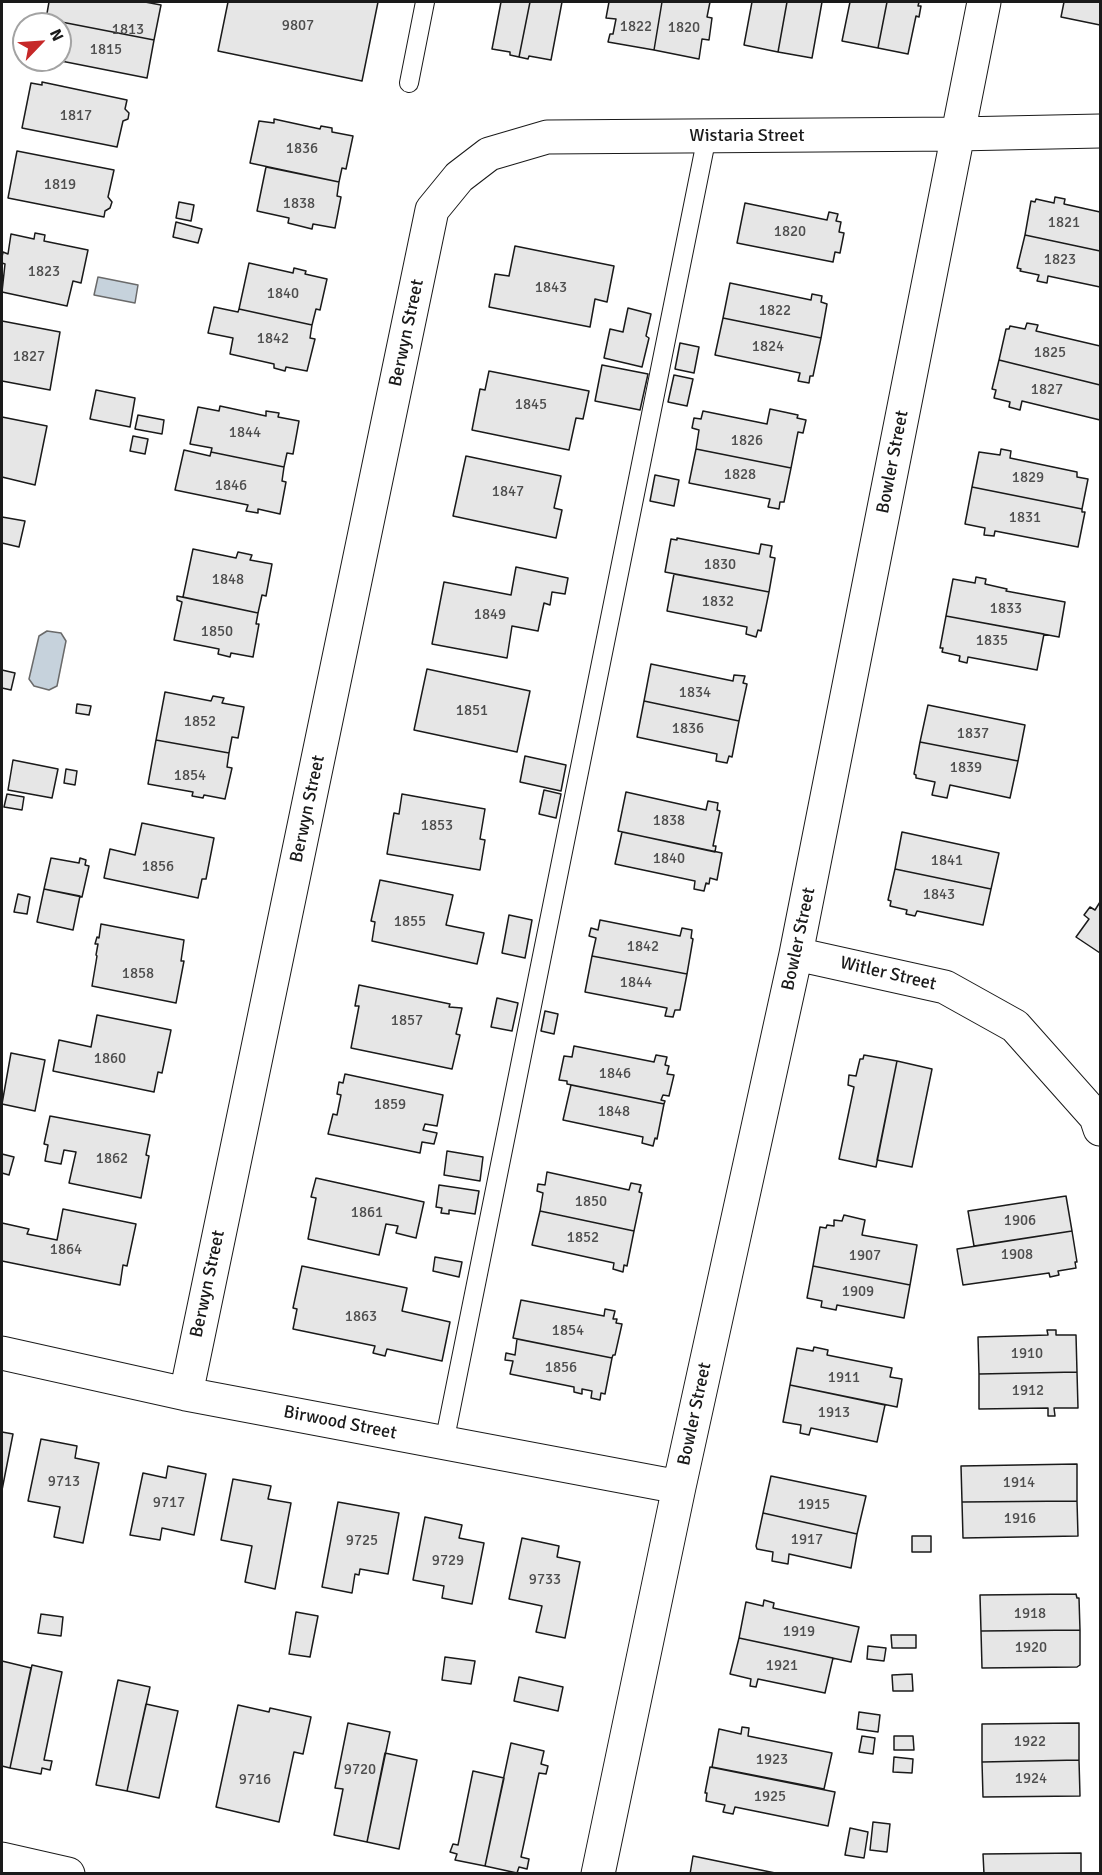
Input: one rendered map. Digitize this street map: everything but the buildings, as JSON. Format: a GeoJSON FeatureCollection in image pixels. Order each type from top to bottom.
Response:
{"type":"FeatureCollection","features":[{"type":"Feature","properties":{"kind":"street","name":"Bowler Street"},"geometry":{"type":"LineString","coordinates":[[598,1874],[679,1487],[796,954],[984,2]]}},
{"type":"Feature","properties":{"kind":"street","name":"Wistaria Street"},"geometry":{"type":"LineString","coordinates":[[430,223],[432,210],[459,177],[489,154],[547,137],[957,135],[1101,131]]}},
{"type":"Feature","properties":{"kind":"street","name":"Berwyn Street"},"geometry":{"type":"LineString","coordinates":[[186,1394],[430,223]]}},
{"type":"Feature","properties":{"kind":"street","name":"Witler Street"},"geometry":{"type":"LineString","coordinates":[[796,954],[945,987],[1015,1026],[1096,1117],[1101,1129]]}},
{"type":"Feature","properties":{"kind":"street","name":"Birwood Street"},"geometry":{"type":"LineString","coordinates":[[2,1353],[186,1394],[679,1487]]}},
{"type":"Feature","properties":{"kind":"street"},"geometry":{"type":"LineString","coordinates":[[2,1859],[68,1874]]}},
{"type":"Feature","properties":{"kind":"lane"},"geometry":{"type":"LineString","coordinates":[[409,83],[425,2]]}},
{"type":"Feature","properties":{"kind":"lane"},"geometry":{"type":"LineString","coordinates":[[444,1443],[707,136]]}},
{"type":"Feature","properties":{"kind":"shaded area"},"geometry":{"type":"Polygon","coordinates":[[[98,277],[138,285],[135,303],[94,295],[98,277]]]}},
{"type":"Feature","properties":{"kind":"shaded area"},"geometry":{"type":"Polygon","coordinates":[[[47,631],[61,633],[66,641],[57,686],[49,690],[34,686],[29,679],[39,636],[47,631]]]}}]}
